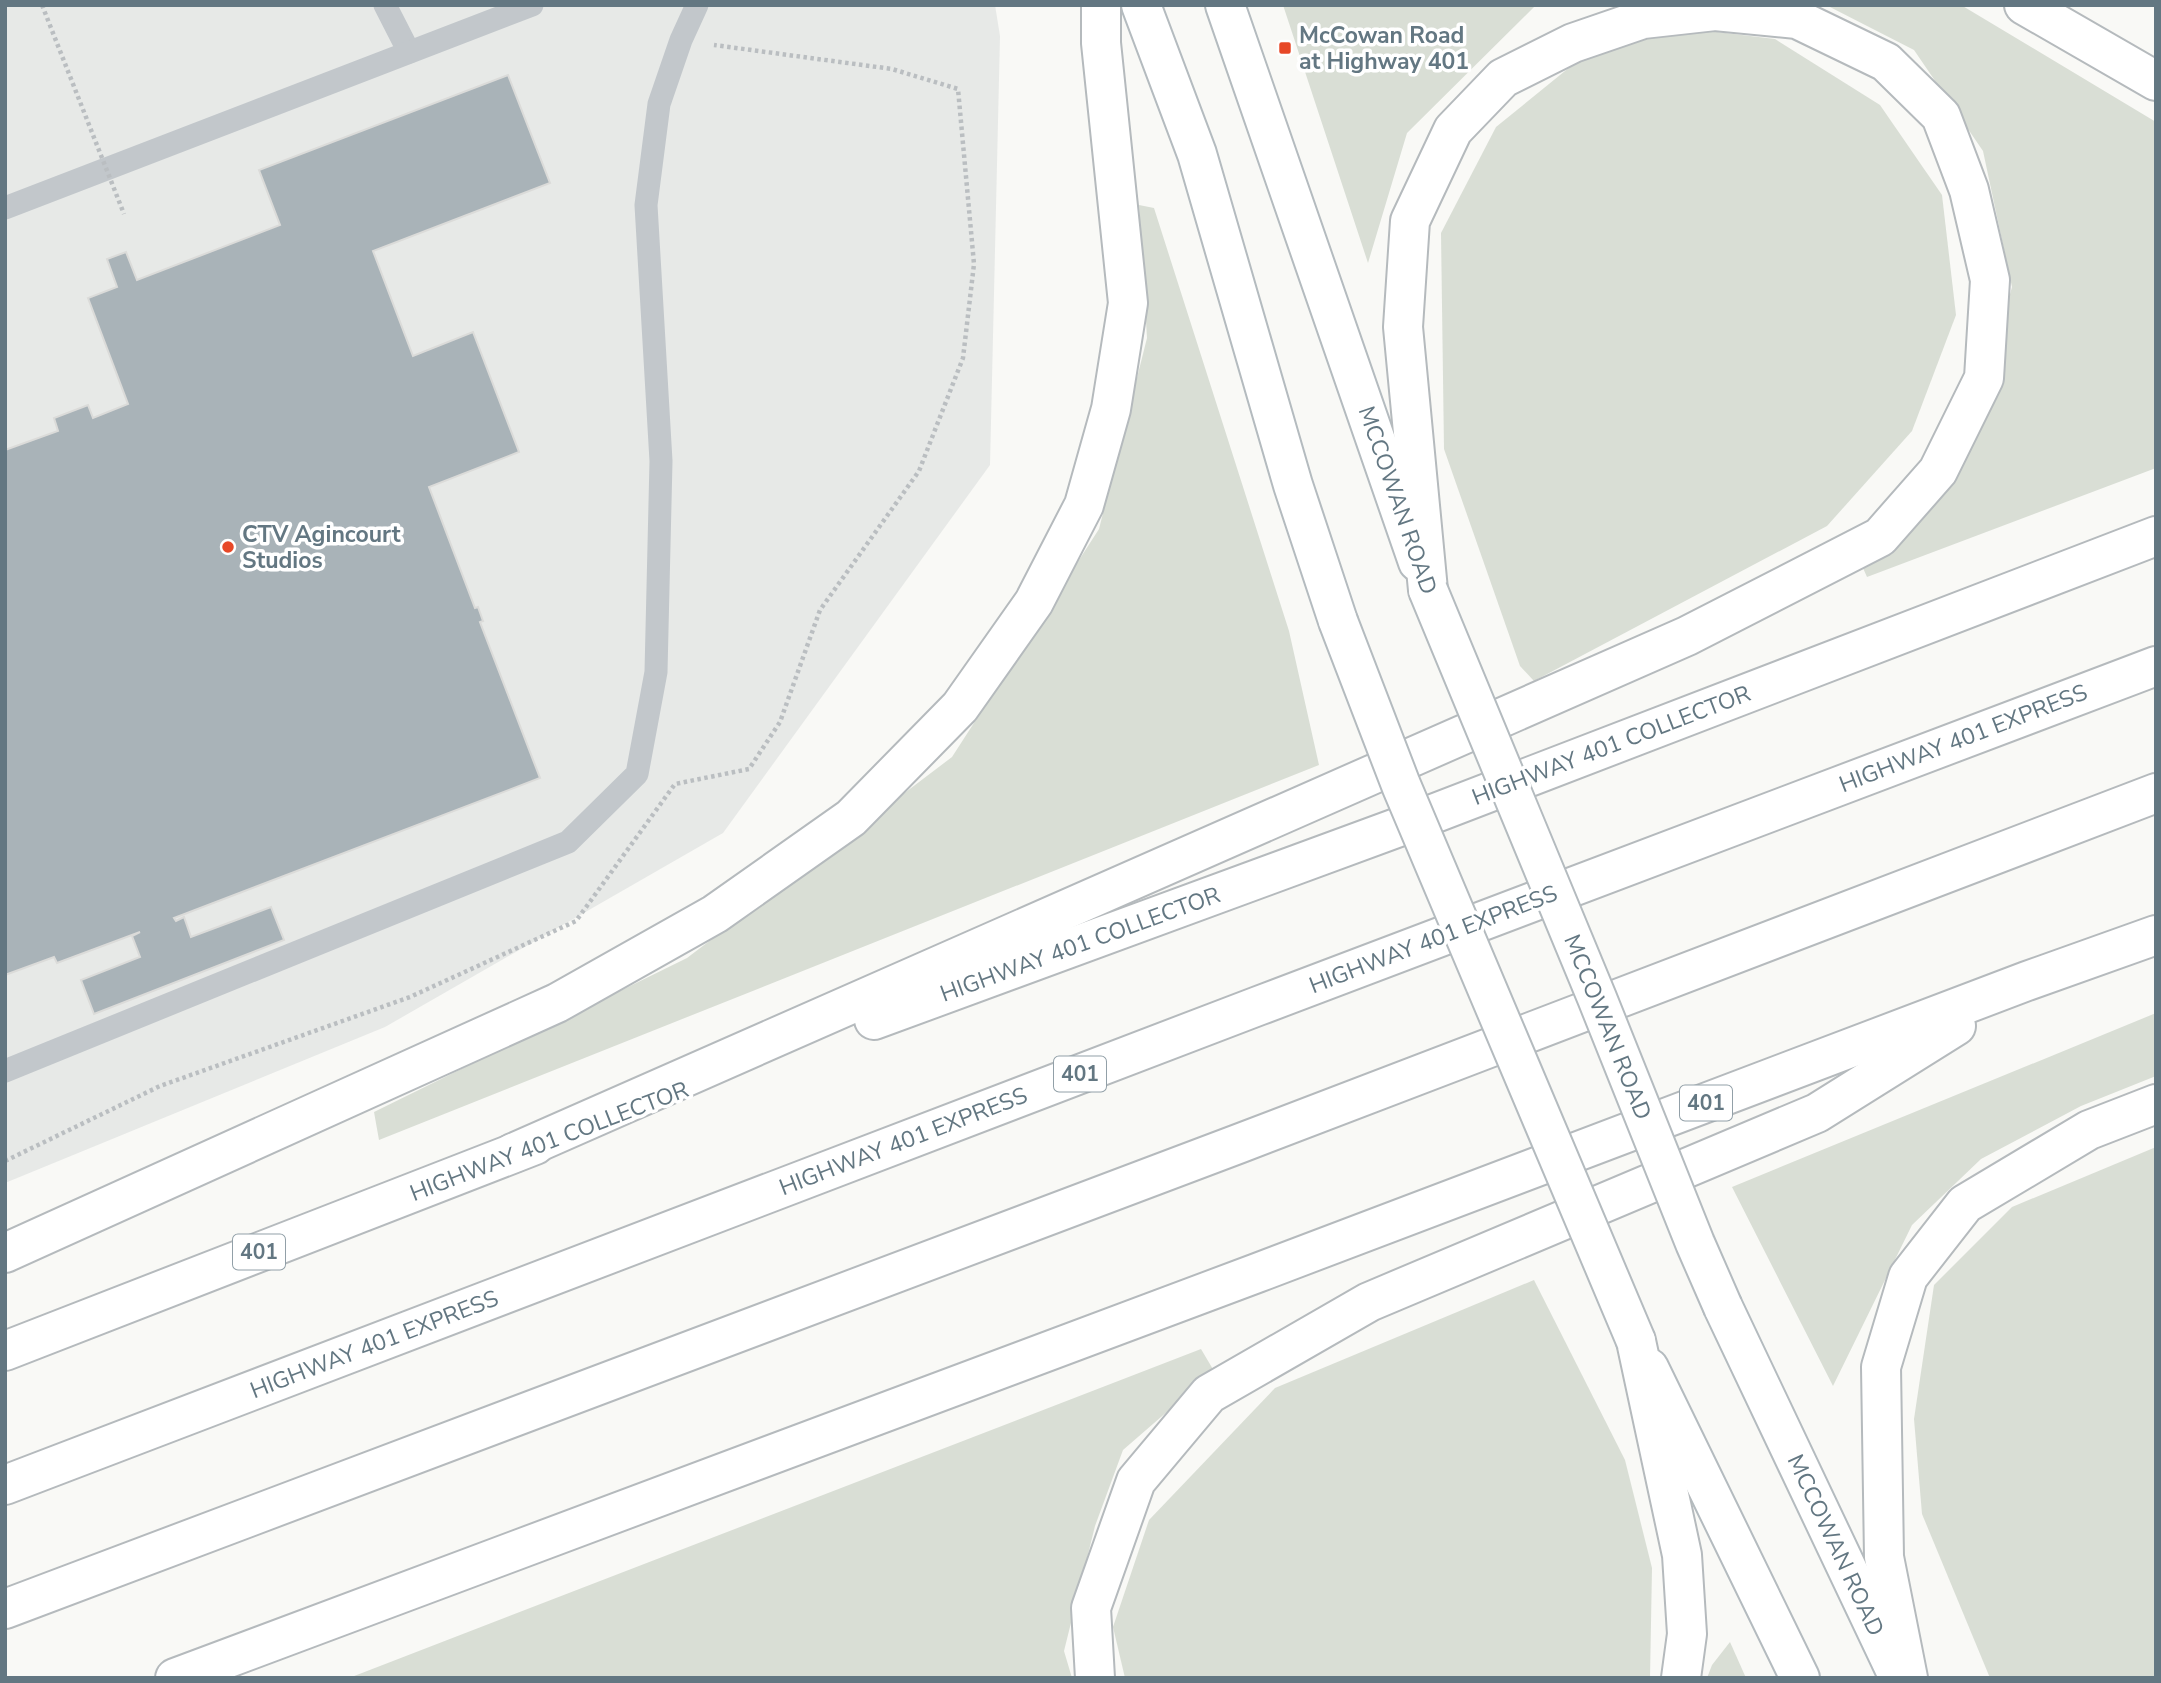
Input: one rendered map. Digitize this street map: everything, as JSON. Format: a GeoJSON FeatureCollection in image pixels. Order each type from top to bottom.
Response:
{"type":"FeatureCollection","features":[{"type":"Feature","properties":{"kind":"main road"},"geometry":{"type":"LineString","coordinates":[[5,1253],[557,1003],[715,914],[851,818],[960,707],[1034,602],[1078,517],[1084,505],[1111,409],[1128,303],[1101,43],[1101,5]]}},
{"type":"Feature","properties":{"kind":"main road"},"geometry":{"type":"LineString","coordinates":[[1141,5],[1197,154],[1293,485],[1338,621],[1401,785],[1636,1341],[1800,1678]]}},
{"type":"Feature","properties":{"kind":"main road","name":"MCCOWAN ROAD"},"geometry":{"type":"LineString","coordinates":[[1225,5],[1428,590],[1723,1307],[1899,1678]]}},
{"type":"Feature","properties":{"kind":"main road"},"geometry":{"type":"LineString","coordinates":[[2024,5],[2156,82]]}},
{"type":"Feature","properties":{"kind":"main road"},"geometry":{"type":"LineString","coordinates":[[513,1153],[1675,641],[1880,537],[1937,471],[1984,378],[1990,280],[1969,190],[1941,116],[1886,62],[1797,19],[1716,11],[1643,19],[1573,43],[1503,78],[1453,130],[1410,221],[1402,327],[1428,590]]}},
{"type":"Feature","properties":{"kind":"main road","name":"HIGHWAY 401 COLLECTOR"},"geometry":{"type":"LineString","coordinates":[[5,1351],[513,1153],[1385,831],[2156,536]]}},
{"type":"Feature","properties":{"kind":"main road","name":"HIGHWAY 401 EXPRESS"},"geometry":{"type":"LineString","coordinates":[[5,1485],[2156,666]]}},
{"type":"Feature","properties":{"kind":"main road"},"geometry":{"type":"LineString","coordinates":[[5,1609],[1251,1139],[2156,793]]}},
{"type":"Feature","properties":{"kind":"main road","name":"401"},"geometry":{"type":"LineString","coordinates":[[175,1678],[2027,981],[2156,936]]}},
{"type":"Feature","properties":{"kind":"main road"},"geometry":{"type":"LineString","coordinates":[[1095,1678],[1091,1608],[1136,1481],[1209,1394],[1369,1301],[1817,1113],[2027,981]]}},
{"type":"Feature","properties":{"kind":"main road"},"geometry":{"type":"LineString","coordinates":[[1908,1678],[1884,1557],[1881,1367],[1908,1277],[1965,1204],[2089,1130],[2156,1104]]}},
{"type":"Feature","properties":{"kind":"main road"},"geometry":{"type":"LineString","coordinates":[[1636,1341],[1682,1555],[1687,1634],[1681,1678]]}},
{"type":"Feature","properties":{"kind":"lane"},"geometry":{"type":"LineString","coordinates":[[384,5],[409,52]]}},
{"type":"Feature","properties":{"kind":"lane"},"geometry":{"type":"LineString","coordinates":[[5,208],[532,5]]}},
{"type":"Feature","properties":{"kind":"lane"},"geometry":{"type":"LineString","coordinates":[[5,1071],[568,842],[637,774],[656,672],[661,461],[646,205],[659,104],[681,40],[697,5]]}},
{"type":"Feature","properties":{"kind":"path"},"geometry":{"type":"LineString","coordinates":[[42,5],[124,214]]}},
{"type":"Feature","properties":{"kind":"shaded area"},"geometry":{"type":"Polygon","coordinates":[[[5,5],[995,5],[1000,36],[990,465],[723,833],[385,1027],[5,1183],[5,5]]]}},
{"type":"Feature","properties":{"kind":"shaded area"},"geometry":{"type":"Polygon","coordinates":[[[1283,5],[1536,5],[1407,133],[1368,263],[1283,5]]]}},
{"type":"Feature","properties":{"kind":"shaded area"},"geometry":{"type":"Polygon","coordinates":[[[1826,5],[1961,5],[2156,122],[2156,468],[1867,577],[1859,559],[1969,445],[2012,287],[1983,151],[1914,50],[1826,5]]]}},
{"type":"Feature","properties":{"kind":"shaded area"},"geometry":{"type":"Polygon","coordinates":[[[1684,28],[1775,39],[1880,105],[1942,195],[1956,315],[1912,431],[1827,526],[1534,681],[1520,666],[1444,449],[1441,233],[1496,127],[1581,58],[1684,28]]]}},
{"type":"Feature","properties":{"kind":"shaded area"},"geometry":{"type":"Polygon","coordinates":[[[1139,205],[1154,208],[1289,631],[1319,765],[379,1140],[374,1112],[687,958],[952,757],[1099,529],[1147,338],[1139,205]]]}},
{"type":"Feature","properties":{"kind":"shaded area"},"geometry":{"type":"Polygon","coordinates":[[[2156,1013],[2156,1076],[2081,1106],[1981,1159],[1912,1225],[1833,1386],[1732,1187],[2156,1013]]]}},
{"type":"Feature","properties":{"kind":"shaded area"},"geometry":{"type":"Polygon","coordinates":[[[2156,1147],[2156,1678],[1990,1678],[1922,1514],[1914,1419],[1934,1285],[2012,1207],[2156,1147]]]}},
{"type":"Feature","properties":{"kind":"shaded area"},"geometry":{"type":"Polygon","coordinates":[[[1534,1280],[1625,1460],[1652,1568],[1650,1678],[1125,1678],[1113,1627],[1149,1520],[1275,1388],[1534,1280]]]}},
{"type":"Feature","properties":{"kind":"shaded area"},"geometry":{"type":"Polygon","coordinates":[[[1201,1349],[1214,1371],[1123,1450],[1095,1526],[1064,1651],[1072,1678],[349,1678],[1201,1349]]]}},
{"type":"Feature","properties":{"kind":"shaded area"},"geometry":{"type":"Polygon","coordinates":[[[1730,1642],[1746,1678],[1707,1678],[1712,1665],[1730,1642]]]}},
{"type":"Feature","properties":{"kind":"building","name":"CTV Agincourt Studios"},"geometry":{"type":"Polygon","coordinates":[[[508,75],[550,183],[373,251],[413,356],[473,332],[519,452],[429,487],[475,608],[478,607],[483,621],[480,622],[540,778],[174,918],[176,921],[184,917],[191,937],[271,907],[284,940],[94,1014],[81,980],[140,957],[132,936],[140,932],[57,963],[54,957],[5,975],[5,450],[58,431],[54,418],[88,405],[93,418],[128,404],[88,298],[117,287],[107,259],[126,252],[137,280],[280,225],[259,170],[508,75]]]}},
{"type":"Feature","properties":{"kind":"place","name":"McCowan Road at Highway 401"},"geometry":{"type":"Point","coordinates":[1285,48]}},
{"type":"Feature","properties":{"kind":"place","name":"CTV Agincourt Studios"},"geometry":{"type":"Point","coordinates":[228,547]}}]}
